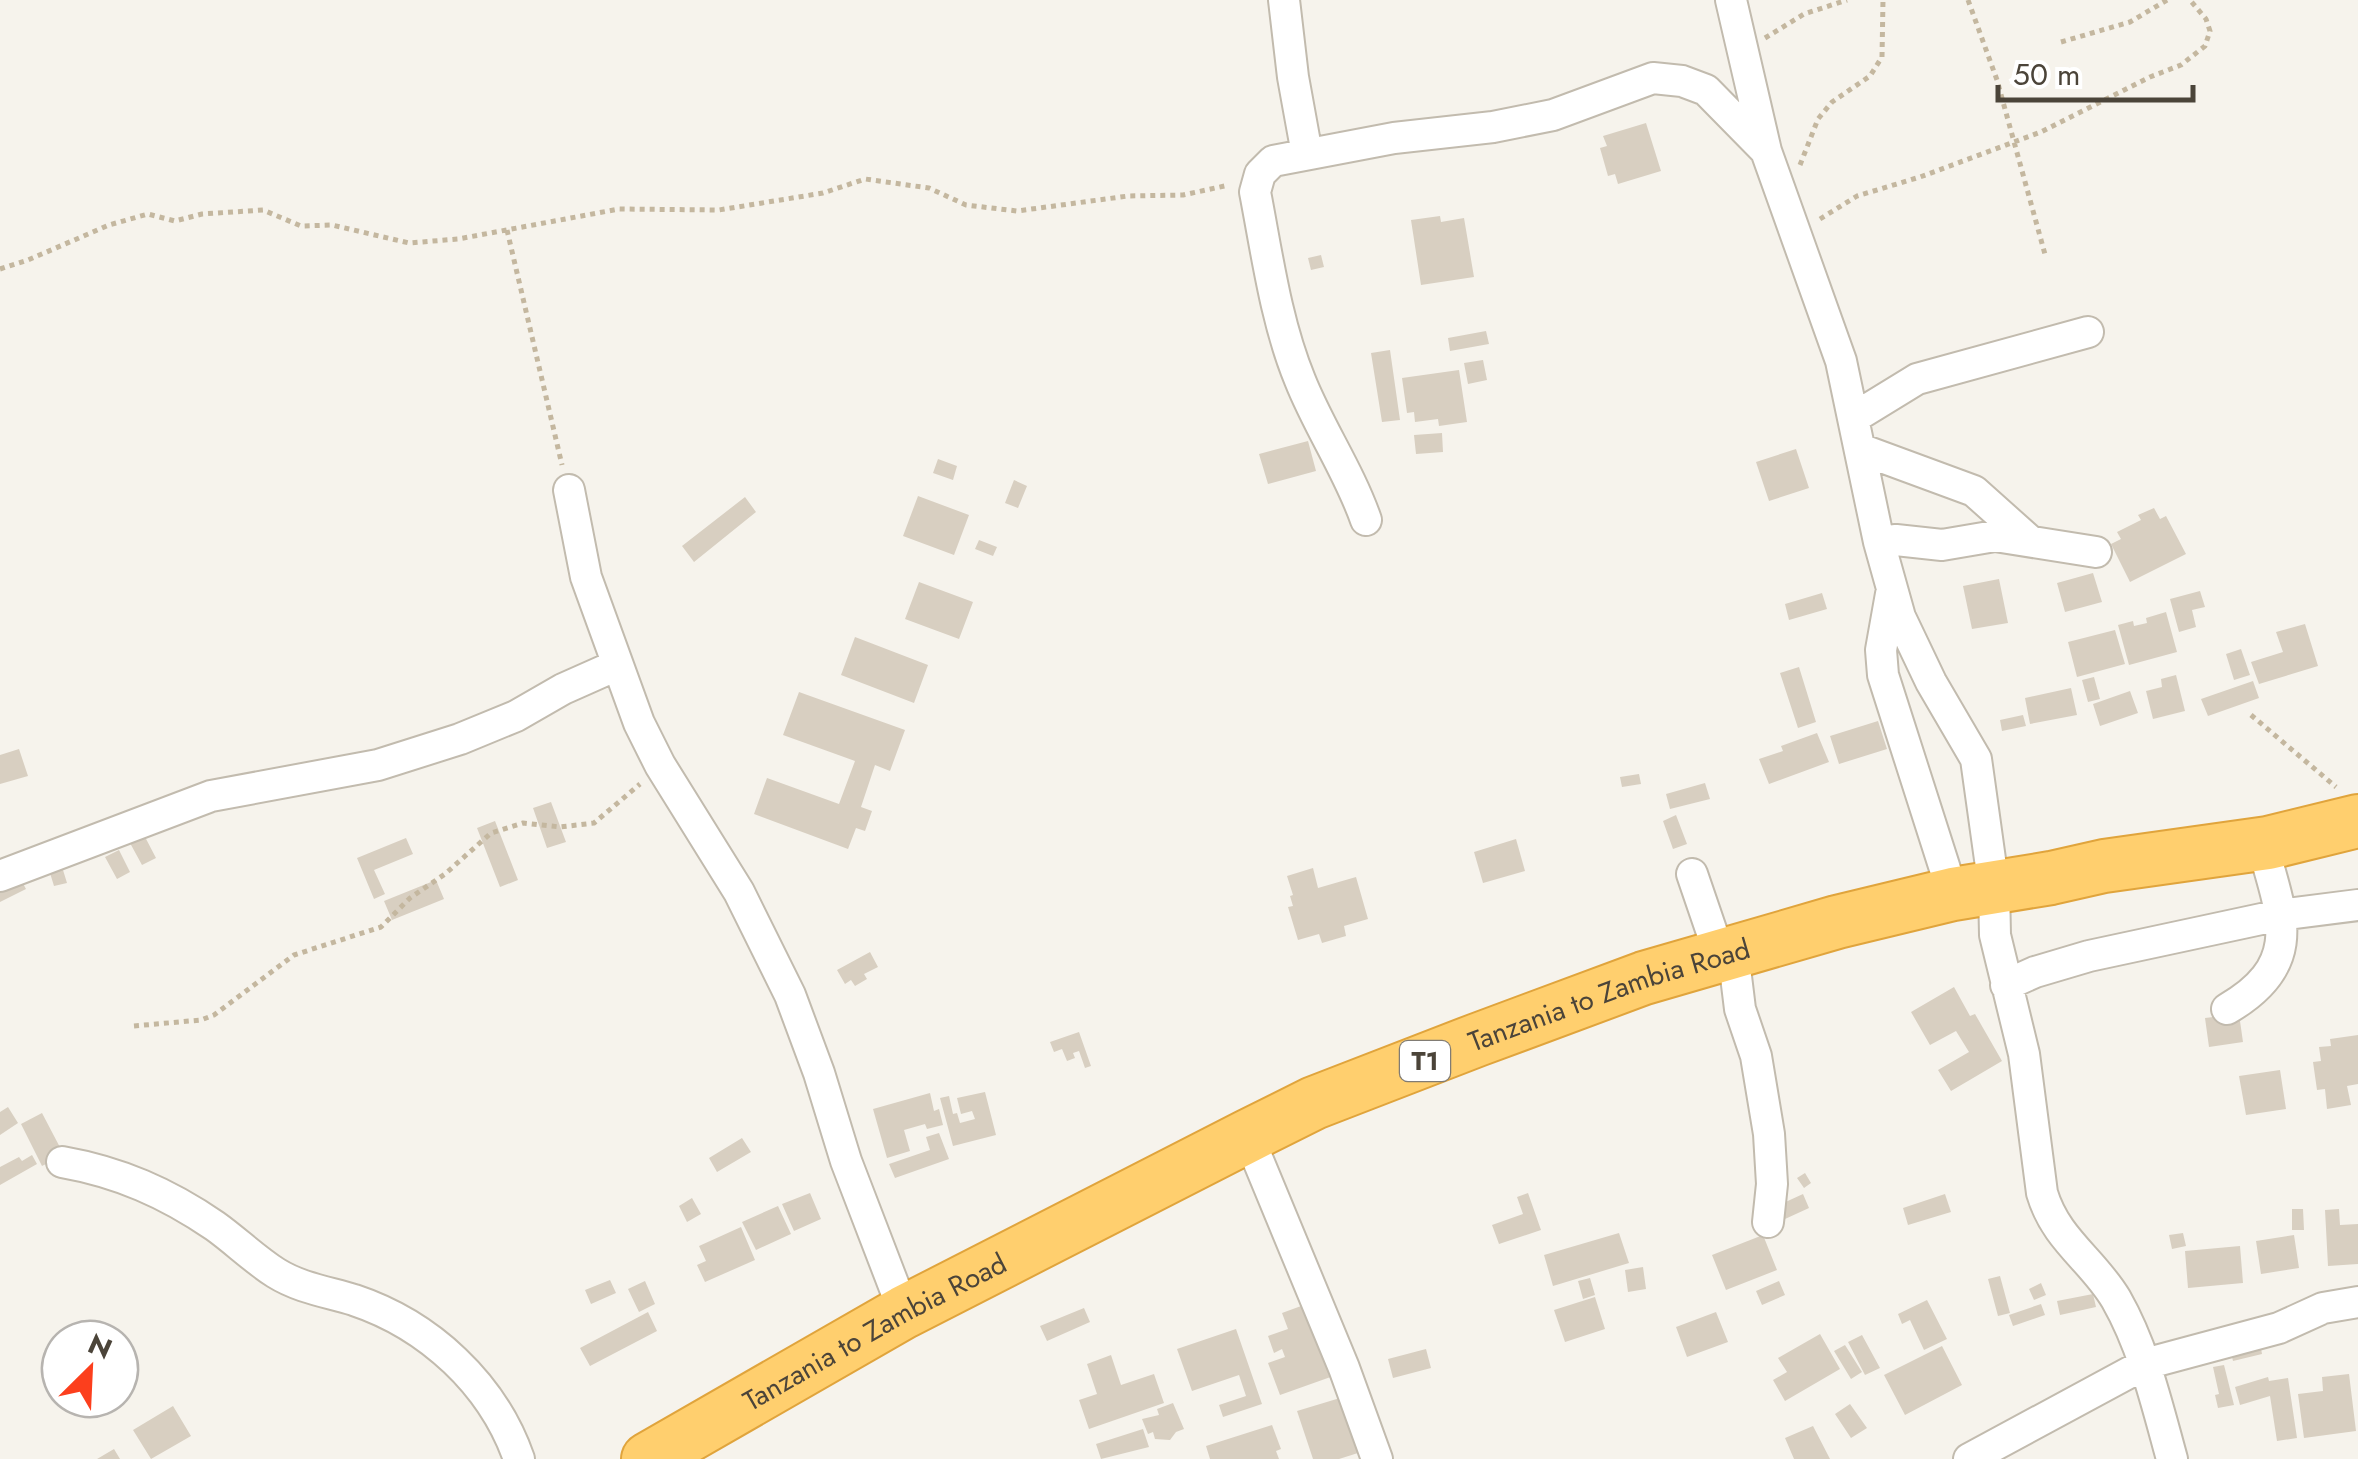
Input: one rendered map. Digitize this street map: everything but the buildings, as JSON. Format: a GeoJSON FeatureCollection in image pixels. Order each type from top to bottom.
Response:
{"type":"FeatureCollection","features":[{"type":"Feature","properties":{"kind":"highway","name":"Tanzania to Zambia Road"},"geometry":{"type":"LineString","coordinates":[[648,1459],[904,1312],[1248,1136],[1314,1104],[1478,1040],[1644,978],[1726,954],[1974,891],[2104,866],[2262,844],[2347,804]]}},
{"type":"Feature","properties":{"kind":"street"},"geometry":{"type":"LineString","coordinates":[[1284,0],[1308,154]]}},
{"type":"Feature","properties":{"kind":"street"},"geometry":{"type":"LineString","coordinates":[[1731,0],[1766,151],[1840,361],[1900,617],[1931,682],[1976,759],[1974,891]]}},
{"type":"Feature","properties":{"kind":"street"},"geometry":{"type":"LineString","coordinates":[[1366,520],[1292,358],[1255,192],[1260,174],[1273,161],[1553,116],[1654,78],[1682,81],[1706,90],[1766,151]]}},
{"type":"Feature","properties":{"kind":"street"},"geometry":{"type":"LineString","coordinates":[[1855,417],[1917,379],[2088,332]]}},
{"type":"Feature","properties":{"kind":"street"},"geometry":{"type":"LineString","coordinates":[[1860,449],[1974,491],[2030,542]]}},
{"type":"Feature","properties":{"kind":"street"},"geometry":{"type":"LineString","coordinates":[[568,490],[586,577],[617,666],[660,764],[739,892],[790,995],[846,1161],[904,1312]]}},
{"type":"Feature","properties":{"kind":"street"},"geometry":{"type":"LineString","coordinates":[[1880,542],[1896,540],[1927,546],[1995,536],[2096,552]]}},
{"type":"Feature","properties":{"kind":"street"},"geometry":{"type":"LineString","coordinates":[[1892,591],[1881,650],[1883,675],[1995,935],[2024,1054],[2047,1211],[2055,1226],[2109,1289],[2145,1364],[2172,1459]]}},
{"type":"Feature","properties":{"kind":"street"},"geometry":{"type":"LineString","coordinates":[[0,876],[211,796],[378,764],[460,739],[617,666]]}},
{"type":"Feature","properties":{"kind":"street"},"geometry":{"type":"LineString","coordinates":[[2227,1009],[2254,990],[2283,944],[2280,915],[2262,844]]}},
{"type":"Feature","properties":{"kind":"street"},"geometry":{"type":"LineString","coordinates":[[1692,874],[1726,954],[1756,1056],[1769,1134],[1772,1184],[1768,1222]]}},
{"type":"Feature","properties":{"kind":"street"},"geometry":{"type":"LineString","coordinates":[[2006,985],[2089,956],[2280,915],[2358,905]]}},
{"type":"Feature","properties":{"kind":"street"},"geometry":{"type":"LineString","coordinates":[[1248,1136],[1344,1368],[1376,1459]]}},
{"type":"Feature","properties":{"kind":"street"},"geometry":{"type":"LineString","coordinates":[[62,1162],[136,1180],[214,1226],[276,1273],[413,1327],[455,1361],[489,1400],[519,1459]]}},
{"type":"Feature","properties":{"kind":"street"},"geometry":{"type":"LineString","coordinates":[[1969,1459],[2145,1364],[2263,1332],[2323,1308],[2358,1302]]}},
{"type":"Feature","properties":{"kind":"path"},"geometry":{"type":"LineString","coordinates":[[1743,56],[1777,28],[1847,0]]}},
{"type":"Feature","properties":{"kind":"path"},"geometry":{"type":"LineString","coordinates":[[1798,168],[1818,119],[1832,102],[1870,76],[1882,57],[1883,0]]}},
{"type":"Feature","properties":{"kind":"path"},"geometry":{"type":"LineString","coordinates":[[1968,0],[1997,80],[2046,258]]}},
{"type":"Feature","properties":{"kind":"path"},"geometry":{"type":"LineString","coordinates":[[2061,42],[2130,22],[2167,0]]}},
{"type":"Feature","properties":{"kind":"path"},"geometry":{"type":"LineString","coordinates":[[1798,243],[1831,210],[1856,196],[2014,142],[2078,116],[2150,76],[2181,65],[2205,46],[2210,31],[2206,18],[2190,0]]}},
{"type":"Feature","properties":{"kind":"path"},"geometry":{"type":"LineString","coordinates":[[0,269],[109,225],[148,214],[175,221],[202,214],[263,210],[300,226],[332,225],[409,243],[458,239],[636,207],[718,210],[824,193],[865,179],[929,188],[966,205],[1017,211],[1128,196],[1200,192],[1260,174]]}},
{"type":"Feature","properties":{"kind":"path"},"geometry":{"type":"LineString","coordinates":[[507,230],[568,490]]}},
{"type":"Feature","properties":{"kind":"path"},"geometry":{"type":"LineString","coordinates":[[2251,714],[2347,804]]}},
{"type":"Feature","properties":{"kind":"path"},"geometry":{"type":"LineString","coordinates":[[134,1026],[201,1020],[214,1014],[294,955],[381,927],[410,898],[446,874],[491,834],[523,823],[582,827],[594,823],[660,764]]}}]}
